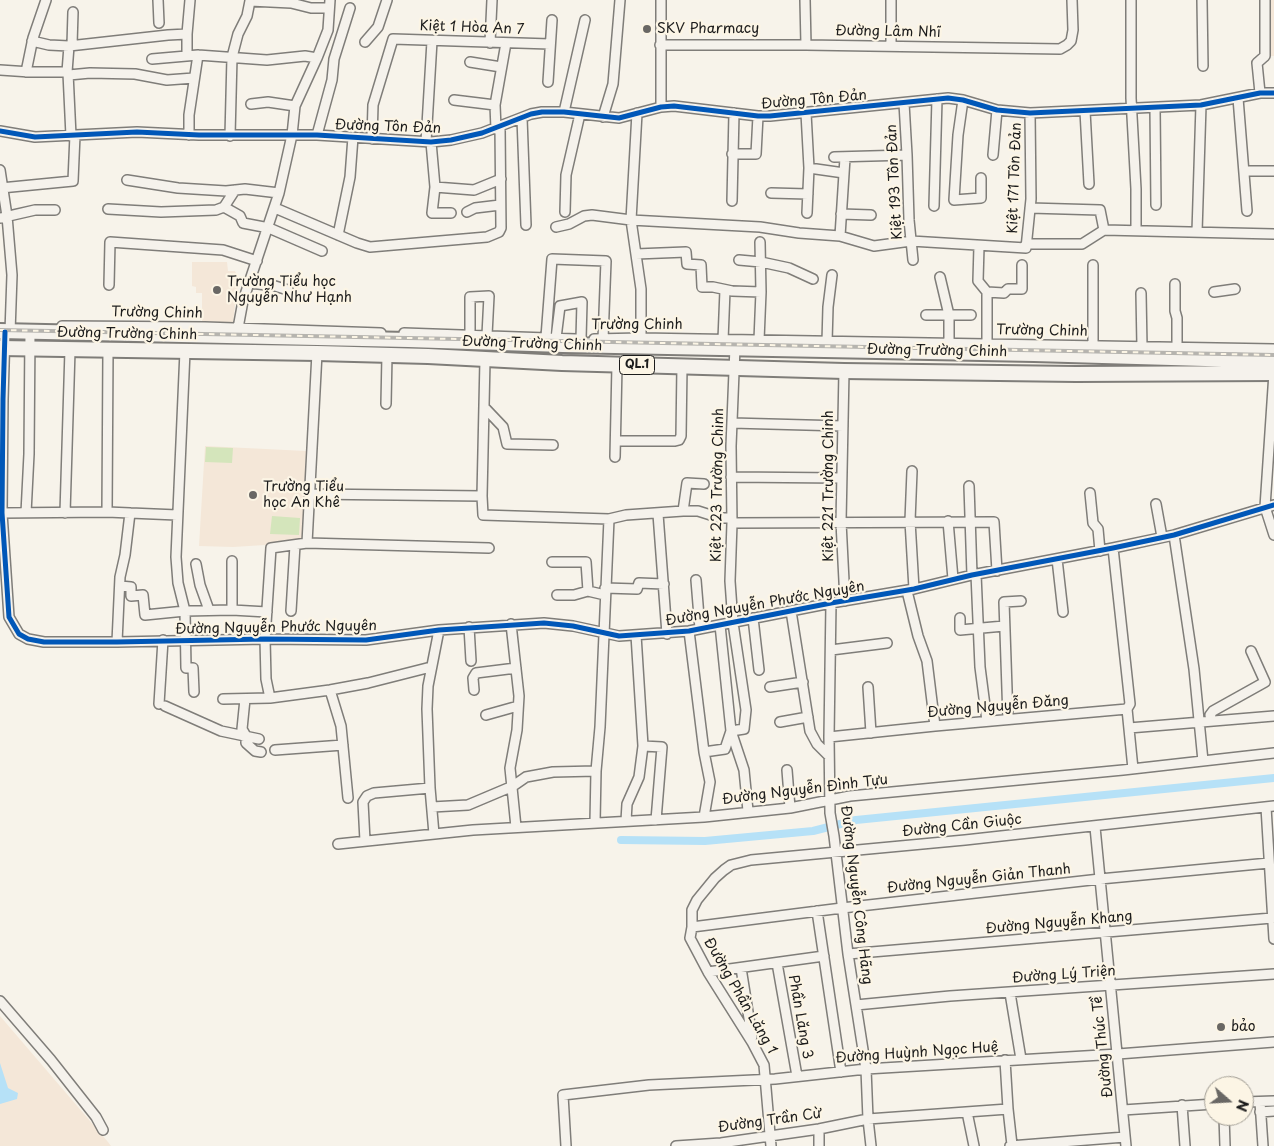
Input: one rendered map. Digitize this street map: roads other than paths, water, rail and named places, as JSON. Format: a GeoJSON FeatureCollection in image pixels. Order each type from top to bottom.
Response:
{"type":"FeatureCollection","features":[{"type":"Feature","properties":{"kind":"highway","name":"Đường Trường Chinh"},"geometry":{"type":"LineString","coordinates":[[5,329],[30,332],[408,340],[729,343],[1274,361]]}},
{"type":"Feature","properties":{"kind":"highway"},"geometry":{"type":"LineString","coordinates":[[407,355],[408,340]]}},
{"type":"Feature","properties":{"kind":"highway"},"geometry":{"type":"LineString","coordinates":[[551,340],[551,363]]}},
{"type":"Feature","properties":{"kind":"highway","name":"Đường Trường Chinh"},"geometry":{"type":"LineString","coordinates":[[2,348],[407,355],[551,363],[844,371],[1050,374],[1274,372]]}},
{"type":"Feature","properties":{"kind":"highway"},"geometry":{"type":"LineString","coordinates":[[1050,354],[1050,374]]}},
{"type":"Feature","properties":{"kind":"street"},"geometry":{"type":"LineString","coordinates":[[26,72],[32,41],[46,0]]}},
{"type":"Feature","properties":{"kind":"street"},"geometry":{"type":"LineString","coordinates":[[158,0],[159,23]]}},
{"type":"Feature","properties":{"kind":"street"},"geometry":{"type":"LineString","coordinates":[[187,56],[190,0]]}},
{"type":"Feature","properties":{"kind":"street"},"geometry":{"type":"LineString","coordinates":[[365,42],[378,27],[387,0]]}},
{"type":"Feature","properties":{"kind":"street"},"geometry":{"type":"LineString","coordinates":[[490,43],[492,0]]}},
{"type":"Feature","properties":{"kind":"street"},"geometry":{"type":"LineString","coordinates":[[603,117],[613,84],[620,0]]}},
{"type":"Feature","properties":{"kind":"street"},"geometry":{"type":"LineString","coordinates":[[661,0],[661,107]]}},
{"type":"Feature","properties":{"kind":"street"},"geometry":{"type":"LineString","coordinates":[[805,0],[806,45]]}},
{"type":"Feature","properties":{"kind":"street"},"geometry":{"type":"LineString","coordinates":[[890,46],[891,0]]}},
{"type":"Feature","properties":{"kind":"street","name":"Đường Lâm Nhĩ"},"geometry":{"type":"LineString","coordinates":[[660,45],[1060,49],[1071,41],[1073,30],[1072,0]]}},
{"type":"Feature","properties":{"kind":"street"},"geometry":{"type":"LineString","coordinates":[[1131,0],[1136,230]]}},
{"type":"Feature","properties":{"kind":"street"},"geometry":{"type":"LineString","coordinates":[[1202,0],[1203,66]]}},
{"type":"Feature","properties":{"kind":"street"},"geometry":{"type":"LineString","coordinates":[[1260,93],[1257,64],[1265,56],[1265,0]]}},
{"type":"Feature","properties":{"kind":"street"},"geometry":{"type":"LineString","coordinates":[[230,136],[232,57],[238,34],[247,16],[250,1],[291,3],[311,8],[330,4],[328,30],[295,106],[292,135],[279,193],[269,228],[243,301],[238,328]]}},
{"type":"Feature","properties":{"kind":"street","name":"Đường Tôn Đản"},"geometry":{"type":"LineString","coordinates":[[317,135],[332,80],[334,59],[350,8]]}},
{"type":"Feature","properties":{"kind":"street"},"geometry":{"type":"LineString","coordinates":[[2,188],[73,181],[73,136],[68,74],[73,12]]}},
{"type":"Feature","properties":{"kind":"street"},"geometry":{"type":"LineString","coordinates":[[548,82],[552,20]]}},
{"type":"Feature","properties":{"kind":"street"},"geometry":{"type":"LineString","coordinates":[[564,112],[585,20]]}},
{"type":"Feature","properties":{"kind":"street"},"geometry":{"type":"LineString","coordinates":[[32,41],[49,45],[71,46],[168,34],[187,34]]}},
{"type":"Feature","properties":{"kind":"street","name":"Kiệt 1 Hòa An 7"},"geometry":{"type":"LineString","coordinates":[[372,138],[373,105],[393,39],[550,44]]}},
{"type":"Feature","properties":{"kind":"street"},"geometry":{"type":"LineString","coordinates":[[432,41],[428,142],[434,187],[432,213],[451,213]]}},
{"type":"Feature","properties":{"kind":"street"},"geometry":{"type":"LineString","coordinates":[[275,208],[357,243],[374,247],[486,237],[499,232],[501,179],[495,105],[506,43]]}},
{"type":"Feature","properties":{"kind":"street"},"geometry":{"type":"LineString","coordinates":[[189,135],[189,115],[198,55]]}},
{"type":"Feature","properties":{"kind":"street"},"geometry":{"type":"LineString","coordinates":[[152,59],[198,55],[267,60],[305,56],[317,58]]}},
{"type":"Feature","properties":{"kind":"street"},"geometry":{"type":"LineString","coordinates":[[470,62],[501,67]]}},
{"type":"Feature","properties":{"kind":"street"},"geometry":{"type":"LineString","coordinates":[[0,70],[68,74],[135,74],[167,80],[194,78]]}},
{"type":"Feature","properties":{"kind":"street","name":"Đường Tôn Đản"},"geometry":{"type":"LineString","coordinates":[[0,131],[35,138],[126,132],[230,136],[317,135],[428,142],[468,137],[542,112],[564,112],[619,118],[661,107],[685,106],[758,116],[806,113],[937,99],[963,100],[997,110],[1030,113],[1201,105],[1260,93],[1274,93]]}},
{"type":"Feature","properties":{"kind":"street"},"geometry":{"type":"LineString","coordinates":[[1238,98],[1247,212]]}},
{"type":"Feature","properties":{"kind":"street"},"geometry":{"type":"LineString","coordinates":[[934,206],[937,99]]}},
{"type":"Feature","properties":{"kind":"street"},"geometry":{"type":"LineString","coordinates":[[454,100],[495,105]]}},
{"type":"Feature","properties":{"kind":"street"},"geometry":{"type":"LineString","coordinates":[[963,100],[958,135],[954,200],[981,198],[981,178]]}},
{"type":"Feature","properties":{"kind":"street"},"geometry":{"type":"LineString","coordinates":[[250,104],[268,102],[295,106]]}},
{"type":"Feature","properties":{"kind":"street","name":"Kiệt 193 Tôn Đản"},"geometry":{"type":"LineString","coordinates":[[904,103],[908,155],[908,220],[913,260]]}},
{"type":"Feature","properties":{"kind":"street"},"geometry":{"type":"LineString","coordinates":[[1197,232],[1201,105]]}},
{"type":"Feature","properties":{"kind":"street"},"geometry":{"type":"LineString","coordinates":[[1155,108],[1156,205]]}},
{"type":"Feature","properties":{"kind":"street"},"geometry":{"type":"LineString","coordinates":[[993,155],[997,110]]}},
{"type":"Feature","properties":{"kind":"street"},"geometry":{"type":"LineString","coordinates":[[1085,111],[1089,184]]}},
{"type":"Feature","properties":{"kind":"street"},"geometry":{"type":"LineString","coordinates":[[806,113],[809,168],[807,213]]}},
{"type":"Feature","properties":{"kind":"street","name":"Kiệt 171 Tôn Đản"},"geometry":{"type":"LineString","coordinates":[[975,246],[1026,248],[1030,208],[1030,113]]}},
{"type":"Feature","properties":{"kind":"street"},"geometry":{"type":"LineString","coordinates":[[565,212],[566,175],[580,114]]}},
{"type":"Feature","properties":{"kind":"street"},"geometry":{"type":"LineString","coordinates":[[637,114],[631,220],[641,289],[641,338]]}},
{"type":"Feature","properties":{"kind":"street"},"geometry":{"type":"LineString","coordinates":[[732,201],[734,114]]}},
{"type":"Feature","properties":{"kind":"street","name":"Đường Tôn Đản"},"geometry":{"type":"LineString","coordinates":[[732,154],[756,154],[758,116]]}},
{"type":"Feature","properties":{"kind":"street"},"geometry":{"type":"LineString","coordinates":[[522,118],[526,225]]}},
{"type":"Feature","properties":{"kind":"street","name":"Đường Tôn Đản"},"geometry":{"type":"LineString","coordinates":[[338,235],[350,177],[353,137]]}},
{"type":"Feature","properties":{"kind":"street"},"geometry":{"type":"LineString","coordinates":[[834,158],[908,155]]}},
{"type":"Feature","properties":{"kind":"street"},"geometry":{"type":"LineString","coordinates":[[840,236],[845,158]]}},
{"type":"Feature","properties":{"kind":"street"},"geometry":{"type":"LineString","coordinates":[[809,168],[844,173]]}},
{"type":"Feature","properties":{"kind":"street","name":"Đường Nguyễn Phước Nguyên"},"geometry":{"type":"LineString","coordinates":[[0,170],[3,217],[12,275],[2,348],[2,513],[9,617],[19,634],[28,639],[44,642],[266,639],[366,640],[439,630],[544,622],[618,636],[667,634],[910,590],[974,575],[1100,551],[1174,534],[1269,506]]}},
{"type":"Feature","properties":{"kind":"street"},"geometry":{"type":"LineString","coordinates":[[1244,171],[1274,171]]}},
{"type":"Feature","properties":{"kind":"street"},"geometry":{"type":"LineString","coordinates":[[434,187],[474,190],[501,179]]}},
{"type":"Feature","properties":{"kind":"street"},"geometry":{"type":"LineString","coordinates":[[127,180],[178,188],[245,189],[279,193]]}},
{"type":"Feature","properties":{"kind":"street"},"geometry":{"type":"LineString","coordinates":[[108,209],[170,212],[216,210],[224,206],[235,190]]}},
{"type":"Feature","properties":{"kind":"street"},"geometry":{"type":"LineString","coordinates":[[771,193],[808,194]]}},
{"type":"Feature","properties":{"kind":"street"},"geometry":{"type":"LineString","coordinates":[[467,212],[475,208],[500,205]]}},
{"type":"Feature","properties":{"kind":"street"},"geometry":{"type":"LineString","coordinates":[[224,206],[240,216],[243,223],[269,228],[322,251]]}},
{"type":"Feature","properties":{"kind":"street"},"geometry":{"type":"LineString","coordinates":[[1030,208],[1100,210],[1104,230]]}},
{"type":"Feature","properties":{"kind":"street"},"geometry":{"type":"LineString","coordinates":[[3,217],[35,210],[55,210]]}},
{"type":"Feature","properties":{"kind":"street"},"geometry":{"type":"LineString","coordinates":[[841,214],[871,215]]}},
{"type":"Feature","properties":{"kind":"street"},"geometry":{"type":"LineString","coordinates":[[556,227],[569,224],[588,215],[631,220],[760,227],[799,233],[840,236],[874,246],[899,241],[975,246],[978,281],[987,292],[987,344]]}},
{"type":"Feature","properties":{"kind":"street"},"geometry":{"type":"LineString","coordinates":[[1026,244],[1082,244],[1104,230],[1274,234]]}},
{"type":"Feature","properties":{"kind":"street"},"geometry":{"type":"LineString","coordinates":[[109,285],[110,242],[222,250],[257,261]]}},
{"type":"Feature","properties":{"kind":"street"},"geometry":{"type":"LineString","coordinates":[[759,340],[761,292],[760,242]]}},
{"type":"Feature","properties":{"kind":"street"},"geometry":{"type":"LineString","coordinates":[[636,254],[686,252],[687,264],[701,265],[702,287],[761,292]]}},
{"type":"Feature","properties":{"kind":"street"},"geometry":{"type":"LineString","coordinates":[[551,340],[552,259],[606,261],[603,339]]}},
{"type":"Feature","properties":{"kind":"street"},"geometry":{"type":"LineString","coordinates":[[739,260],[761,262],[789,268],[813,279]]}},
{"type":"Feature","properties":{"kind":"street"},"geometry":{"type":"LineString","coordinates":[[987,292],[1004,293],[1008,289],[1022,289],[1022,265]]}},
{"type":"Feature","properties":{"kind":"street"},"geometry":{"type":"LineString","coordinates":[[1093,265],[1093,346]]}},
{"type":"Feature","properties":{"kind":"street"},"geometry":{"type":"LineString","coordinates":[[827,342],[828,307],[832,275]]}},
{"type":"Feature","properties":{"kind":"street","name":"Đường Trường Chinh"},"geometry":{"type":"LineString","coordinates":[[940,277],[949,316],[949,344]]}},
{"type":"Feature","properties":{"kind":"street"},"geometry":{"type":"LineString","coordinates":[[250,283],[275,286],[288,290]]}},
{"type":"Feature","properties":{"kind":"street"},"geometry":{"type":"LineString","coordinates":[[1175,284],[1176,348]]}},
{"type":"Feature","properties":{"kind":"street"},"geometry":{"type":"LineString","coordinates":[[725,290],[729,343]]}},
{"type":"Feature","properties":{"kind":"street"},"geometry":{"type":"LineString","coordinates":[[1214,292],[1235,290]]}},
{"type":"Feature","properties":{"kind":"street"},"geometry":{"type":"LineString","coordinates":[[1142,293],[1142,347]]}},
{"type":"Feature","properties":{"kind":"street"},"geometry":{"type":"LineString","coordinates":[[470,335],[470,297],[489,296],[487,335]]}},
{"type":"Feature","properties":{"kind":"street","name":"Đường Trường Chinh"},"geometry":{"type":"LineString","coordinates":[[551,340],[560,306],[582,302],[581,339]]}},
{"type":"Feature","properties":{"kind":"street"},"geometry":{"type":"LineString","coordinates":[[926,315],[971,315]]}},
{"type":"Feature","properties":{"kind":"street","name":"Trường Chinh"},"geometry":{"type":"LineString","coordinates":[[5,329],[238,328],[487,335],[551,340],[641,338],[729,343],[759,340],[1274,349]]}},
{"type":"Feature","properties":{"kind":"street"},"geometry":{"type":"LineString","coordinates":[[26,513],[29,454],[30,332]]}},
{"type":"Feature","properties":{"kind":"street","name":"Kiệt 223 Trường Chinh"},"geometry":{"type":"LineString","coordinates":[[729,343],[734,368],[730,581],[733,623],[746,710],[744,729],[732,731]]}},
{"type":"Feature","properties":{"kind":"street"},"geometry":{"type":"LineString","coordinates":[[65,513],[70,350]]}},
{"type":"Feature","properties":{"kind":"street"},"geometry":{"type":"LineString","coordinates":[[106,512],[108,350]]}},
{"type":"Feature","properties":{"kind":"street"},"geometry":{"type":"LineString","coordinates":[[185,351],[176,557],[178,583],[185,611],[186,668],[193,668],[194,692]]}},
{"type":"Feature","properties":{"kind":"street"},"geometry":{"type":"LineString","coordinates":[[307,543],[317,353]]}},
{"type":"Feature","properties":{"kind":"street"},"geometry":{"type":"LineString","coordinates":[[386,404],[387,355]]}},
{"type":"Feature","properties":{"kind":"street"},"geometry":{"type":"LineString","coordinates":[[485,360],[482,496],[483,513],[489,516],[609,519],[698,511],[732,521],[994,522],[997,571]]}},
{"type":"Feature","properties":{"kind":"street"},"geometry":{"type":"LineString","coordinates":[[615,456],[617,365]]}},
{"type":"Feature","properties":{"kind":"street"},"geometry":{"type":"LineString","coordinates":[[616,440],[679,440],[681,436],[682,366]]}},
{"type":"Feature","properties":{"kind":"street","name":"Kiệt 221 Trường Chinh"},"geometry":{"type":"LineString","coordinates":[[844,371],[840,522],[845,601]]}},
{"type":"Feature","properties":{"kind":"street"},"geometry":{"type":"LineString","coordinates":[[1274,372],[1269,506],[1274,535]]}},
{"type":"Feature","properties":{"kind":"street"},"geometry":{"type":"LineString","coordinates":[[484,407],[503,427],[507,444],[553,446]]}},
{"type":"Feature","properties":{"kind":"street"},"geometry":{"type":"LineString","coordinates":[[732,423],[843,426]]}},
{"type":"Feature","properties":{"kind":"street"},"geometry":{"type":"LineString","coordinates":[[912,471],[910,590],[918,636],[927,661],[935,726]]}},
{"type":"Feature","properties":{"kind":"street"},"geometry":{"type":"LineString","coordinates":[[731,477],[842,478]]}},
{"type":"Feature","properties":{"kind":"street"},"geometry":{"type":"LineString","coordinates":[[683,512],[687,483],[704,484]]}},
{"type":"Feature","properties":{"kind":"street"},"geometry":{"type":"LineString","coordinates":[[969,486],[980,672],[987,721]]}},
{"type":"Feature","properties":{"kind":"street"},"geometry":{"type":"LineString","coordinates":[[1090,493],[1093,523],[1098,530],[1100,551]]}},
{"type":"Feature","properties":{"kind":"street"},"geometry":{"type":"LineString","coordinates":[[310,494],[482,496]]}},
{"type":"Feature","properties":{"kind":"street"},"geometry":{"type":"LineString","coordinates":[[1156,504],[1162,537]]}},
{"type":"Feature","properties":{"kind":"street"},"geometry":{"type":"LineString","coordinates":[[2,513],[106,512],[177,515]]}},
{"type":"Feature","properties":{"kind":"street"},"geometry":{"type":"LineString","coordinates":[[117,642],[122,565],[126,554],[130,513]]}},
{"type":"Feature","properties":{"kind":"street"},"geometry":{"type":"LineString","coordinates":[[658,514],[667,634]]}},
{"type":"Feature","properties":{"kind":"street"},"geometry":{"type":"LineString","coordinates":[[595,822],[609,519]]}},
{"type":"Feature","properties":{"kind":"street"},"geometry":{"type":"LineString","coordinates":[[948,521],[953,580]]}},
{"type":"Feature","properties":{"kind":"street"},"geometry":{"type":"LineString","coordinates":[[1174,534],[1194,669],[1203,761]]}},
{"type":"Feature","properties":{"kind":"street"},"geometry":{"type":"LineString","coordinates":[[270,698],[266,679],[266,639],[271,548],[307,543],[488,548]]}},
{"type":"Feature","properties":{"kind":"street","name":"Đường Nguyễn Phước Nguyên"},"geometry":{"type":"LineString","coordinates":[[291,611],[295,545]]}},
{"type":"Feature","properties":{"kind":"street"},"geometry":{"type":"LineString","coordinates":[[1113,548],[1130,704],[1127,709],[1133,769]]}},
{"type":"Feature","properties":{"kind":"street"},"geometry":{"type":"LineString","coordinates":[[1057,559],[1063,612]]}},
{"type":"Feature","properties":{"kind":"street","name":"Đường Nguyễn Phước Nguyên"},"geometry":{"type":"LineString","coordinates":[[232,561],[232,610]]}},
{"type":"Feature","properties":{"kind":"street"},"geometry":{"type":"LineString","coordinates":[[552,562],[586,562],[588,591]]}},
{"type":"Feature","properties":{"kind":"street","name":"Đường Nguyễn Phước Nguyên"},"geometry":{"type":"LineString","coordinates":[[196,564],[200,585],[209,610]]}},
{"type":"Feature","properties":{"kind":"street"},"geometry":{"type":"LineString","coordinates":[[696,580],[700,629]]}},
{"type":"Feature","properties":{"kind":"street"},"geometry":{"type":"LineString","coordinates":[[558,595],[574,595],[588,591],[605,592],[637,589],[639,583],[664,584]]}},
{"type":"Feature","properties":{"kind":"street"},"geometry":{"type":"LineString","coordinates":[[120,586],[130,587],[131,596],[143,594],[145,615],[209,610],[267,612]]}},
{"type":"Feature","properties":{"kind":"street"},"geometry":{"type":"LineString","coordinates":[[1008,719],[1004,602],[1021,601]]}},
{"type":"Feature","properties":{"kind":"street","name":"Đường Nguyễn Công Hãng"},"geometry":{"type":"LineString","coordinates":[[831,603],[830,813],[848,954],[866,1069],[871,1146]]}},
{"type":"Feature","properties":{"kind":"street"},"geometry":{"type":"LineString","coordinates":[[791,611],[808,718],[813,738],[822,751],[829,756]]}},
{"type":"Feature","properties":{"kind":"street","name":"Đường Nguyễn Phước Nguyên"},"geometry":{"type":"LineString","coordinates":[[753,618],[759,670]]}},
{"type":"Feature","properties":{"kind":"street"},"geometry":{"type":"LineString","coordinates":[[960,618],[960,630],[1004,626]]}},
{"type":"Feature","properties":{"kind":"street"},"geometry":{"type":"LineString","coordinates":[[511,624],[518,706],[517,730],[510,768],[516,827]]}},
{"type":"Feature","properties":{"kind":"street"},"geometry":{"type":"LineString","coordinates":[[720,625],[732,731],[744,770],[748,812]]}},
{"type":"Feature","properties":{"kind":"street"},"geometry":{"type":"LineString","coordinates":[[469,627],[471,661]]}},
{"type":"Feature","properties":{"kind":"street"},"geometry":{"type":"LineString","coordinates":[[434,834],[427,709],[431,667],[439,630]]}},
{"type":"Feature","properties":{"kind":"street"},"geometry":{"type":"LineString","coordinates":[[689,631],[704,752],[710,782],[704,817]]}},
{"type":"Feature","properties":{"kind":"street"},"geometry":{"type":"LineString","coordinates":[[626,821],[628,804],[639,777],[643,746],[636,635]]}},
{"type":"Feature","properties":{"kind":"street"},"geometry":{"type":"LineString","coordinates":[[163,640],[162,705],[221,731],[259,739]]}},
{"type":"Feature","properties":{"kind":"street"},"geometry":{"type":"LineString","coordinates":[[831,650],[887,643]]}},
{"type":"Feature","properties":{"kind":"street"},"geometry":{"type":"LineString","coordinates":[[1211,721],[1210,715],[1214,711],[1265,682],[1251,651]]}},
{"type":"Feature","properties":{"kind":"street"},"geometry":{"type":"LineString","coordinates":[[223,699],[270,698],[330,690],[368,683],[431,667]]}},
{"type":"Feature","properties":{"kind":"street"},"geometry":{"type":"LineString","coordinates":[[474,690],[473,678],[476,672],[516,668]]}},
{"type":"Feature","properties":{"kind":"street"},"geometry":{"type":"LineString","coordinates":[[770,687],[803,682]]}},
{"type":"Feature","properties":{"kind":"street"},"geometry":{"type":"LineString","coordinates":[[868,687],[871,733]]}},
{"type":"Feature","properties":{"kind":"street"},"geometry":{"type":"LineString","coordinates":[[330,690],[342,726],[348,798]]}},
{"type":"Feature","properties":{"kind":"street"},"geometry":{"type":"LineString","coordinates":[[245,699],[242,729],[248,746],[255,751],[261,752]]}},
{"type":"Feature","properties":{"kind":"street"},"geometry":{"type":"LineString","coordinates":[[486,715],[518,706]]}},
{"type":"Feature","properties":{"kind":"street","name":"Đường Nguyễn Đăng"},"geometry":{"type":"LineString","coordinates":[[829,737],[1127,709]]}},
{"type":"Feature","properties":{"kind":"street"},"geometry":{"type":"LineString","coordinates":[[1129,728],[1274,716]]}},
{"type":"Feature","properties":{"kind":"street"},"geometry":{"type":"LineString","coordinates":[[780,722],[808,718]]}},
{"type":"Feature","properties":{"kind":"street"},"geometry":{"type":"LineString","coordinates":[[704,752],[725,750],[732,731]]}},
{"type":"Feature","properties":{"kind":"street"},"geometry":{"type":"LineString","coordinates":[[276,750],[343,745]]}},
{"type":"Feature","properties":{"kind":"street"},"geometry":{"type":"LineString","coordinates":[[643,746],[662,747],[656,820]]}},
{"type":"Feature","properties":{"kind":"street","name":"Đường Nguyễn Đình Tựu"},"geometry":{"type":"LineString","coordinates":[[338,844],[516,827],[704,817],[790,808],[830,799],[1274,753]]}},
{"type":"Feature","properties":{"kind":"street"},"geometry":{"type":"LineString","coordinates":[[787,770],[790,808]]}},
{"type":"Feature","properties":{"kind":"street"},"geometry":{"type":"LineString","coordinates":[[432,807],[468,805],[513,786],[526,777],[553,772],[596,771]]}},
{"type":"Feature","properties":{"kind":"street"},"geometry":{"type":"LineString","coordinates":[[365,842],[363,802],[367,796],[374,793],[430,788]]}},
{"type":"Feature","properties":{"kind":"street"},"geometry":{"type":"LineString","coordinates":[[1270,807],[1269,863],[1274,940]]}},
{"type":"Feature","properties":{"kind":"street","name":"Đường Cần Giuộc"},"geometry":{"type":"LineString","coordinates":[[692,928],[692,910],[697,900],[715,878],[731,865],[751,860],[835,853],[1270,807]]}},
{"type":"Feature","properties":{"kind":"street","name":"Đường Thúc Tề"},"geometry":{"type":"LineString","coordinates":[[1095,826],[1125,1141]]}},
{"type":"Feature","properties":{"kind":"street","name":"Đường Nguyễn Giản Thanh"},"geometry":{"type":"LineString","coordinates":[[692,928],[842,908],[1100,879],[1269,863]]}},
{"type":"Feature","properties":{"kind":"street"},"geometry":{"type":"LineString","coordinates":[[817,911],[841,1072]]}},
{"type":"Feature","properties":{"kind":"street","name":"Đường Nguyễn Khang"},"geometry":{"type":"LineString","coordinates":[[848,954],[1272,918]]}},
{"type":"Feature","properties":{"kind":"street","name":"Đường Phần Lăng 1"},"geometry":{"type":"LineString","coordinates":[[692,928],[690,938],[708,972],[752,1042],[764,1065],[771,1146]]}},
{"type":"Feature","properties":{"kind":"street"},"geometry":{"type":"LineString","coordinates":[[708,972],[824,956]]}},
{"type":"Feature","properties":{"kind":"street","name":"Phần Lăng 3"},"geometry":{"type":"LineString","coordinates":[[777,962],[797,1076]]}},
{"type":"Feature","properties":{"kind":"street"},"geometry":{"type":"LineString","coordinates":[[741,968],[752,1042]]}},
{"type":"Feature","properties":{"kind":"street","name":"Đường Lý Triện"},"geometry":{"type":"LineString","coordinates":[[856,1005],[1010,992],[1274,974]]}},
{"type":"Feature","properties":{"kind":"street"},"geometry":{"type":"LineString","coordinates":[[1010,992],[1021,1059]]}},
{"type":"Feature","properties":{"kind":"street"},"geometry":{"type":"LineString","coordinates":[[0,1001],[57,1067],[104,1130]]}},
{"type":"Feature","properties":{"kind":"street","name":"Đường Huỳnh Ngọc Huệ"},"geometry":{"type":"LineString","coordinates":[[566,1146],[563,1095],[649,1086],[764,1079],[866,1069],[1118,1054],[1274,1042]]}},
{"type":"Feature","properties":{"kind":"street"},"geometry":{"type":"LineString","coordinates":[[1005,1060],[1011,1146],[1125,1141]]}},
{"type":"Feature","properties":{"kind":"street"},"geometry":{"type":"LineString","coordinates":[[1254,1102],[1274,1101]]}},
{"type":"Feature","properties":{"kind":"street"},"geometry":{"type":"LineString","coordinates":[[1260,1102],[1262,1146]]}},
{"type":"Feature","properties":{"kind":"street"},"geometry":{"type":"LineString","coordinates":[[1123,1110],[1204,1104]]}},
{"type":"Feature","properties":{"kind":"street"},"geometry":{"type":"LineString","coordinates":[[1182,1105],[1185,1146]]}},
{"type":"Feature","properties":{"kind":"street","name":"Đường Trần Cừ"},"geometry":{"type":"LineString","coordinates":[[676,1146],[721,1144],[771,1134],[819,1129],[868,1118],[1008,1109]]}},
{"type":"Feature","properties":{"kind":"street"},"geometry":{"type":"LineString","coordinates":[[1260,1112],[1274,1111]]}},
{"type":"Feature","properties":{"kind":"street"},"geometry":{"type":"LineString","coordinates":[[967,1112],[974,1146]]}},
{"type":"Feature","properties":{"kind":"street"},"geometry":{"type":"LineString","coordinates":[[1225,1126],[1226,1146]]}},
{"type":"Feature","properties":{"kind":"street"},"geometry":{"type":"LineString","coordinates":[[819,1129],[820,1146]]}},
{"type":"Feature","properties":{"kind":"water"},"geometry":{"type":"Polygon","coordinates":[[[0,1063],[8,1088],[18,1093],[17,1099],[0,1104],[0,1063]]]}},
{"type":"Feature","properties":{"kind":"waterway"},"geometry":{"type":"LineString","coordinates":[[621,840],[705,841],[813,831],[856,820],[1274,778]]}},
{"type":"Feature","properties":{"kind":"railway"},"geometry":{"type":"LineString","coordinates":[[0,330],[1274,355]]}},
{"type":"Feature","properties":{"kind":"place","name":"SKV Pharmacy"},"geometry":{"type":"Point","coordinates":[647,29]}},
{"type":"Feature","properties":{"kind":"place","name":"Trường Tiểu học Nguyễn Như Hạnh"},"geometry":{"type":"Point","coordinates":[217,290]}},
{"type":"Feature","properties":{"kind":"place","name":"Trường Tiểu học An Khê"},"geometry":{"type":"Point","coordinates":[253,495]}},
{"type":"Feature","properties":{"kind":"place","name":"bảo"},"geometry":{"type":"Point","coordinates":[1221,1027]}}]}
